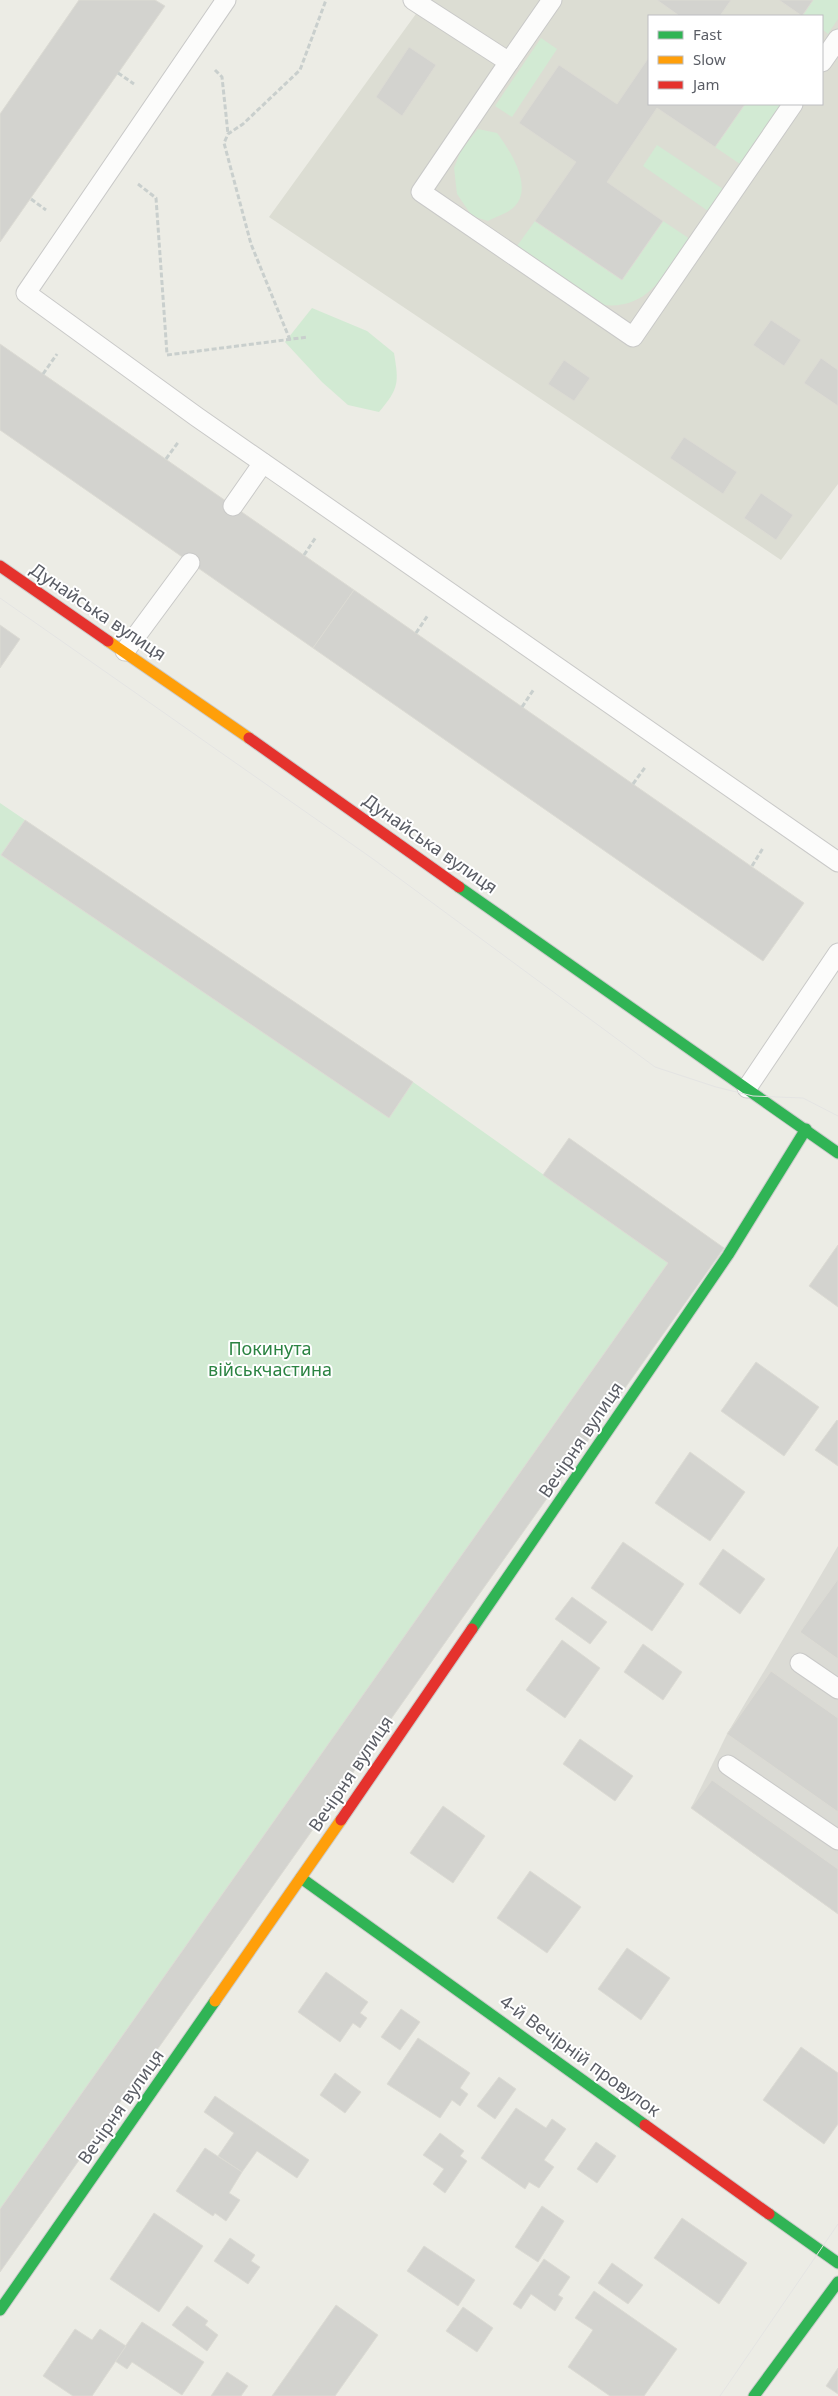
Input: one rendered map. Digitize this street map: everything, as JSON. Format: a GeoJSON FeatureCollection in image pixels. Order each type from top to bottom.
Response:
{"type":"FeatureCollection","features":[{"type":"Feature","properties":{"kind":"street","name":"Дунайська вулиця"},"geometry":{"type":"LineString","coordinates":[[0,566],[838,1152]]}},
{"type":"Feature","properties":{"kind":"street","name":"Вечірня вулиця"},"geometry":{"type":"LineString","coordinates":[[0,2310],[301,1878],[728,1255],[806,1129]]}},
{"type":"Feature","properties":{"kind":"street","name":"4-й Вечірній провулок"},"geometry":{"type":"LineString","coordinates":[[301,1878],[838,2263]]}},
{"type":"Feature","properties":{"kind":"street"},"geometry":{"type":"LineString","coordinates":[[754,2396],[838,2282]]}},
{"type":"Feature","properties":{"kind":"lane"},"geometry":{"type":"LineString","coordinates":[[226,0],[26,293],[148,382],[838,862]]}},
{"type":"Feature","properties":{"kind":"lane"},"geometry":{"type":"LineString","coordinates":[[413,0],[509,62]]}},
{"type":"Feature","properties":{"kind":"lane"},"geometry":{"type":"LineString","coordinates":[[552,0],[420,192],[633,337],[792,105]]}},
{"type":"Feature","properties":{"kind":"lane"},"geometry":{"type":"LineString","coordinates":[[823,61],[838,39]]}},
{"type":"Feature","properties":{"kind":"lane"},"geometry":{"type":"LineString","coordinates":[[233,506],[264,463]]}},
{"type":"Feature","properties":{"kind":"lane"},"geometry":{"type":"LineString","coordinates":[[125,652],[190,562]]}},
{"type":"Feature","properties":{"kind":"lane"},"geometry":{"type":"LineString","coordinates":[[747,1088],[838,953]]}},
{"type":"Feature","properties":{"kind":"lane"},"geometry":{"type":"LineString","coordinates":[[800,1663],[838,1689]]}},
{"type":"Feature","properties":{"kind":"lane"},"geometry":{"type":"LineString","coordinates":[[728,1766],[838,1840]]}},
{"type":"Feature","properties":{"kind":"path"},"geometry":{"type":"LineString","coordinates":[[228,134],[243,124],[300,70],[326,0]]}},
{"type":"Feature","properties":{"kind":"path"},"geometry":{"type":"LineString","coordinates":[[193,49],[222,77],[228,134],[224,144],[251,244],[290,340]]}},
{"type":"Feature","properties":{"kind":"path"},"geometry":{"type":"LineString","coordinates":[[114,164],[156,198],[168,354],[148,382]]}},
{"type":"Feature","properties":{"kind":"path"},"geometry":{"type":"LineString","coordinates":[[168,354],[308,337]]}},
{"type":"Feature","properties":{"kind":"shaded area"},"geometry":{"type":"Polygon","coordinates":[[[426,0],[838,0],[838,484],[781,560],[269,217],[426,0]]]}},
{"type":"Feature","properties":{"kind":"shaded area"},"geometry":{"type":"Polygon","coordinates":[[[838,1546],[838,1914],[691,1808],[727,1734],[838,1546]]]}},
{"type":"Feature","properties":{"kind":"green space"},"geometry":{"type":"Polygon","coordinates":[[[813,0],[838,0],[838,19],[828,34],[823,30],[823,15],[803,15],[813,0]]]}},
{"type":"Feature","properties":{"kind":"green space"},"geometry":{"type":"Polygon","coordinates":[[[541,38],[557,49],[512,117],[495,106],[541,38]]]}},
{"type":"Feature","properties":{"kind":"green space"},"geometry":{"type":"Polygon","coordinates":[[[744,105],[780,105],[740,164],[715,147],[744,105]]]}},
{"type":"Feature","properties":{"kind":"green space"},"geometry":{"type":"Polygon","coordinates":[[[478,129],[497,133],[514,159],[521,180],[522,191],[519,200],[513,208],[488,221],[472,216],[457,194],[454,168],[461,150],[478,129]]]}},
{"type":"Feature","properties":{"kind":"green space"},"geometry":{"type":"Polygon","coordinates":[[[657,145],[723,189],[708,211],[643,166],[657,145]]]}},
{"type":"Feature","properties":{"kind":"green space"},"geometry":{"type":"Polygon","coordinates":[[[535,221],[622,280],[663,221],[690,239],[664,276],[645,295],[619,305],[603,305],[517,246],[535,221]]]}},
{"type":"Feature","properties":{"kind":"green space"},"geometry":{"type":"Polygon","coordinates":[[[312,308],[367,331],[394,353],[397,371],[396,385],[394,391],[379,412],[348,405],[322,382],[285,342],[312,308]]]}},
{"type":"Feature","properties":{"kind":"green space","name":"Покинута військчастина"},"geometry":{"type":"Polygon","coordinates":[[[0,803],[25,820],[1,855],[389,1117],[413,1082],[668,1263],[0,2209],[0,803]]]}},
{"type":"Feature","properties":{"kind":"building"},"geometry":{"type":"Polygon","coordinates":[[[79,0],[155,0],[165,6],[0,242],[0,114],[79,0]]]}},
{"type":"Feature","properties":{"kind":"building"},"geometry":{"type":"Polygon","coordinates":[[[657,0],[731,0],[721,15],[678,15],[657,0]]]}},
{"type":"Feature","properties":{"kind":"building"},"geometry":{"type":"Polygon","coordinates":[[[779,0],[813,0],[803,15],[779,0]]]}},
{"type":"Feature","properties":{"kind":"building"},"geometry":{"type":"Polygon","coordinates":[[[409,47],[436,65],[402,116],[376,97],[409,47]]]}},
{"type":"Feature","properties":{"kind":"building"},"geometry":{"type":"Polygon","coordinates":[[[648,58],[648,105],[744,105],[715,147],[657,108],[607,182],[663,221],[622,280],[535,221],[576,162],[519,123],[559,65],[617,104],[648,58]]]}},
{"type":"Feature","properties":{"kind":"building"},"geometry":{"type":"Polygon","coordinates":[[[771,320],[801,340],[784,366],[753,345],[771,320]]]}},
{"type":"Feature","properties":{"kind":"building"},"geometry":{"type":"Polygon","coordinates":[[[0,344],[354,590],[313,648],[0,430],[0,344]]]}},
{"type":"Feature","properties":{"kind":"building"},"geometry":{"type":"Polygon","coordinates":[[[821,358],[838,370],[838,406],[804,383],[821,358]]]}},
{"type":"Feature","properties":{"kind":"building"},"geometry":{"type":"Polygon","coordinates":[[[564,360],[590,378],[574,401],[548,384],[564,360]]]}},
{"type":"Feature","properties":{"kind":"building"},"geometry":{"type":"Polygon","coordinates":[[[684,437],[737,472],[723,494],[670,458],[684,437]]]}},
{"type":"Feature","properties":{"kind":"building"},"geometry":{"type":"Polygon","coordinates":[[[761,493],[793,515],[776,540],[744,518],[761,493]]]}},
{"type":"Feature","properties":{"kind":"building"},"geometry":{"type":"Polygon","coordinates":[[[354,590],[804,903],[763,961],[313,648],[354,590]]]}},
{"type":"Feature","properties":{"kind":"building"},"geometry":{"type":"Polygon","coordinates":[[[0,625],[20,639],[0,668],[0,625]]]}},
{"type":"Feature","properties":{"kind":"building"},"geometry":{"type":"Polygon","coordinates":[[[25,820],[413,1082],[389,1118],[1,855],[25,820]]]}},
{"type":"Feature","properties":{"kind":"building"},"geometry":{"type":"Polygon","coordinates":[[[569,1138],[724,1248],[0,2272],[0,2209],[668,1263],[543,1175],[569,1138]]]}},
{"type":"Feature","properties":{"kind":"building"},"geometry":{"type":"Polygon","coordinates":[[[838,1245],[838,1307],[809,1286],[838,1245]]]}},
{"type":"Feature","properties":{"kind":"building"},"geometry":{"type":"Polygon","coordinates":[[[756,1362],[819,1407],[784,1456],[721,1411],[756,1362]]]}},
{"type":"Feature","properties":{"kind":"building"},"geometry":{"type":"Polygon","coordinates":[[[838,1421],[838,1466],[815,1450],[838,1421]]]}},
{"type":"Feature","properties":{"kind":"building"},"geometry":{"type":"Polygon","coordinates":[[[690,1452],[745,1492],[710,1541],[655,1503],[690,1452]]]}},
{"type":"Feature","properties":{"kind":"building"},"geometry":{"type":"Polygon","coordinates":[[[623,1542],[684,1584],[652,1631],[591,1588],[623,1542]]]}},
{"type":"Feature","properties":{"kind":"building"},"geometry":{"type":"Polygon","coordinates":[[[723,1549],[765,1579],[740,1614],[699,1584],[723,1549]]]}},
{"type":"Feature","properties":{"kind":"building"},"geometry":{"type":"Polygon","coordinates":[[[838,1579],[838,1659],[800,1632],[838,1579]]]}},
{"type":"Feature","properties":{"kind":"building"},"geometry":{"type":"Polygon","coordinates":[[[572,1597],[607,1622],[590,1644],[555,1619],[572,1597]]]}},
{"type":"Feature","properties":{"kind":"building"},"geometry":{"type":"Polygon","coordinates":[[[562,1640],[600,1668],[565,1718],[526,1690],[562,1640]]]}},
{"type":"Feature","properties":{"kind":"building"},"geometry":{"type":"Polygon","coordinates":[[[643,1644],[682,1672],[663,1700],[624,1672],[643,1644]]]}},
{"type":"Feature","properties":{"kind":"building"},"geometry":{"type":"Polygon","coordinates":[[[771,1671],[838,1718],[838,1812],[727,1734],[771,1671]]]}},
{"type":"Feature","properties":{"kind":"building"},"geometry":{"type":"Polygon","coordinates":[[[580,1739],[633,1776],[615,1801],[563,1764],[580,1739]]]}},
{"type":"Feature","properties":{"kind":"building"},"geometry":{"type":"Polygon","coordinates":[[[712,1780],[838,1869],[838,1914],[691,1808],[712,1780]]]}},
{"type":"Feature","properties":{"kind":"building"},"geometry":{"type":"Polygon","coordinates":[[[443,1806],[485,1836],[453,1883],[410,1853],[443,1806]]]}},
{"type":"Feature","properties":{"kind":"building"},"geometry":{"type":"Polygon","coordinates":[[[530,1871],[581,1907],[547,1953],[497,1918],[530,1871]]]}},
{"type":"Feature","properties":{"kind":"building"},"geometry":{"type":"Polygon","coordinates":[[[627,1948],[670,1978],[641,2020],[598,1989],[627,1948]]]}},
{"type":"Feature","properties":{"kind":"building"},"geometry":{"type":"Polygon","coordinates":[[[326,1972],[368,2002],[360,2013],[367,2018],[360,2028],[353,2023],[340,2042],[298,2012],[326,1972]]]}},
{"type":"Feature","properties":{"kind":"building"},"geometry":{"type":"Polygon","coordinates":[[[401,2009],[420,2022],[400,2050],[381,2037],[401,2009]]]}},
{"type":"Feature","properties":{"kind":"building"},"geometry":{"type":"Polygon","coordinates":[[[418,2038],[470,2073],[460,2088],[468,2094],[460,2106],[452,2100],[440,2118],[387,2084],[418,2038]]]}},
{"type":"Feature","properties":{"kind":"building"},"geometry":{"type":"Polygon","coordinates":[[[801,2047],[838,2073],[838,2124],[824,2144],[763,2100],[801,2047]]]}},
{"type":"Feature","properties":{"kind":"building"},"geometry":{"type":"Polygon","coordinates":[[[335,2073],[361,2092],[345,2113],[320,2095],[335,2073]]]}},
{"type":"Feature","properties":{"kind":"building"},"geometry":{"type":"Polygon","coordinates":[[[499,2077],[516,2089],[495,2119],[477,2106],[499,2077]]]}},
{"type":"Feature","properties":{"kind":"building"},"geometry":{"type":"Polygon","coordinates":[[[215,2096],[309,2160],[297,2178],[257,2151],[242,2172],[218,2156],[234,2133],[204,2112],[215,2096]]]}},
{"type":"Feature","properties":{"kind":"building"},"geometry":{"type":"Polygon","coordinates":[[[516,2108],[546,2128],[552,2119],[566,2129],[544,2160],[554,2167],[539,2188],[529,2182],[525,2189],[481,2158],[516,2108]]]}},
{"type":"Feature","properties":{"kind":"building"},"geometry":{"type":"Polygon","coordinates":[[[440,2133],[464,2151],[460,2156],[467,2161],[445,2193],[433,2184],[444,2169],[423,2155],[440,2133]]]}},
{"type":"Feature","properties":{"kind":"building"},"geometry":{"type":"Polygon","coordinates":[[[596,2142],[616,2156],[597,2183],[577,2169],[596,2142]]]}},
{"type":"Feature","properties":{"kind":"building"},"geometry":{"type":"Polygon","coordinates":[[[205,2148],[242,2172],[229,2193],[240,2200],[226,2221],[215,2213],[213,2216],[176,2191],[205,2148]]]}},
{"type":"Feature","properties":{"kind":"building"},"geometry":{"type":"Polygon","coordinates":[[[542,2206],[564,2221],[538,2262],[515,2247],[542,2206]]]}},
{"type":"Feature","properties":{"kind":"building"},"geometry":{"type":"Polygon","coordinates":[[[154,2213],[203,2246],[159,2312],[110,2279],[154,2213]]]}},
{"type":"Feature","properties":{"kind":"building"},"geometry":{"type":"Polygon","coordinates":[[[682,2218],[747,2263],[719,2304],[654,2258],[682,2218]]]}},
{"type":"Feature","properties":{"kind":"building"},"geometry":{"type":"Polygon","coordinates":[[[230,2238],[255,2255],[251,2261],[260,2267],[248,2284],[214,2261],[230,2238]]]}},
{"type":"Feature","properties":{"kind":"building"},"geometry":{"type":"Polygon","coordinates":[[[424,2246],[475,2280],[458,2306],[407,2271],[424,2246]]]}},
{"type":"Feature","properties":{"kind":"building"},"geometry":{"type":"Polygon","coordinates":[[[544,2259],[570,2277],[558,2295],[563,2298],[555,2311],[531,2294],[521,2309],[513,2304],[544,2259]]]}},
{"type":"Feature","properties":{"kind":"building"},"geometry":{"type":"Polygon","coordinates":[[[612,2263],[643,2285],[628,2304],[598,2283],[612,2263]]]}},
{"type":"Feature","properties":{"kind":"building"},"geometry":{"type":"Polygon","coordinates":[[[594,2291],[677,2349],[644,2396],[610,2396],[568,2367],[593,2330],[575,2318],[594,2291]]]}},
{"type":"Feature","properties":{"kind":"building"},"geometry":{"type":"Polygon","coordinates":[[[336,2305],[378,2335],[335,2396],[272,2396],[336,2305]]]}},
{"type":"Feature","properties":{"kind":"building"},"geometry":{"type":"Polygon","coordinates":[[[187,2306],[208,2321],[205,2325],[218,2335],[207,2351],[172,2325],[187,2306]]]}},
{"type":"Feature","properties":{"kind":"building"},"geometry":{"type":"Polygon","coordinates":[[[463,2307],[493,2328],[477,2352],[446,2331],[463,2307]]]}},
{"type":"Feature","properties":{"kind":"building"},"geometry":{"type":"Polygon","coordinates":[[[142,2322],[204,2362],[182,2395],[132,2362],[127,2369],[115,2361],[142,2322]]]}},
{"type":"Feature","properties":{"kind":"building"},"geometry":{"type":"Polygon","coordinates":[[[75,2329],[92,2340],[100,2329],[126,2346],[92,2396],[73,2396],[43,2376],[75,2329]]]}},
{"type":"Feature","properties":{"kind":"building"},"geometry":{"type":"Polygon","coordinates":[[[838,2368],[838,2394],[826,2386],[838,2368]]]}},
{"type":"Feature","properties":{"kind":"building"},"geometry":{"type":"Polygon","coordinates":[[[227,2372],[248,2386],[241,2396],[211,2396],[227,2372]]]}},
{"type":"Feature","properties":{"kind":"tram line"},"geometry":{"type":"LineString","coordinates":[[0,598],[373,859],[655,1067],[716,1087],[753,1096],[803,1098],[838,1116]]}},
{"type":"Feature","properties":{"kind":"tram line"},"geometry":{"type":"LineString","coordinates":[[720,2396],[838,2224]]}},
{"type":"Feature","properties":{"kind":"traffic: fast"},"geometry":{"type":"LineString","coordinates":[[459,887],[838,1153]]}},
{"type":"Feature","properties":{"kind":"traffic: fast"},"geometry":{"type":"LineString","coordinates":[[472,1629],[728,1255],[806,1129]]}},
{"type":"Feature","properties":{"kind":"traffic: fast"},"geometry":{"type":"LineString","coordinates":[[301,1878],[645,2125]]}},
{"type":"Feature","properties":{"kind":"traffic: fast"},"geometry":{"type":"LineString","coordinates":[[0,2310],[215,2001]]}},
{"type":"Feature","properties":{"kind":"traffic: fast"},"geometry":{"type":"LineString","coordinates":[[769,2214],[838,2263]]}},
{"type":"Feature","properties":{"kind":"traffic: fast"},"geometry":{"type":"LineString","coordinates":[[754,2396],[838,2282]]}},
{"type":"Feature","properties":{"kind":"traffic: slow"},"geometry":{"type":"LineString","coordinates":[[108,641],[249,738]]}},
{"type":"Feature","properties":{"kind":"traffic: slow"},"geometry":{"type":"LineString","coordinates":[[215,2001],[341,1820]]}},
{"type":"Feature","properties":{"kind":"traffic: jam"},"geometry":{"type":"LineString","coordinates":[[0,566],[108,641]]}},
{"type":"Feature","properties":{"kind":"traffic: jam"},"geometry":{"type":"LineString","coordinates":[[249,738],[459,887]]}},
{"type":"Feature","properties":{"kind":"traffic: jam"},"geometry":{"type":"LineString","coordinates":[[341,1820],[472,1629]]}},
{"type":"Feature","properties":{"kind":"traffic: jam"},"geometry":{"type":"LineString","coordinates":[[645,2125],[769,2214]]}}]}
